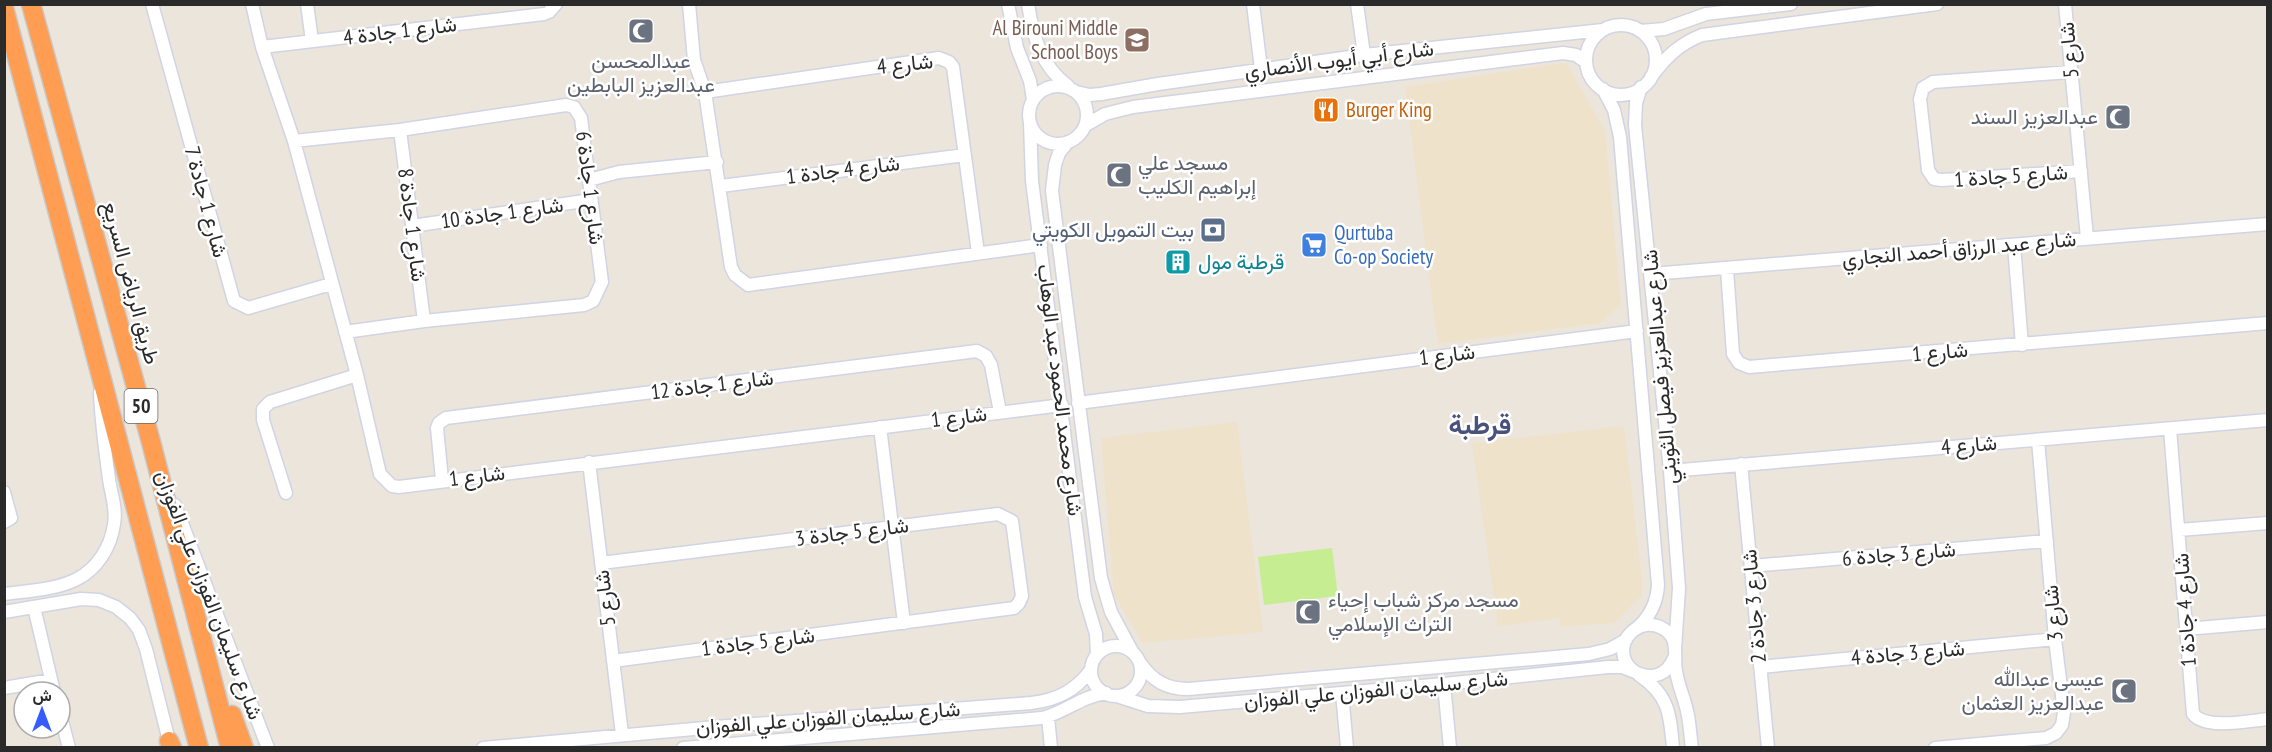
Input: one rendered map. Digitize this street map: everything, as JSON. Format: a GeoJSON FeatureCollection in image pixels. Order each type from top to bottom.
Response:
{"type":"FeatureCollection","features":[{"type":"Feature","properties":{"kind":"highway","name":"طريق الرياض السريع"},"geometry":{"type":"LineString","coordinates":[[31,4],[151,442],[230,747]]}},
{"type":"Feature","properties":{"kind":"highway"},"geometry":{"type":"LineString","coordinates":[[40,4],[48,66]]}},
{"type":"Feature","properties":{"kind":"highway","name":"50"},"geometry":{"type":"LineString","coordinates":[[4,8],[199,747]]}},
{"type":"Feature","properties":{"kind":"highway"},"geometry":{"type":"LineString","coordinates":[[4,38],[34,117]]}},
{"type":"Feature","properties":{"kind":"highway"},"geometry":{"type":"LineString","coordinates":[[194,612],[244,747]]}},
{"type":"Feature","properties":{"kind":"street","name":"شارع 1 جادة 7"},"geometry":{"type":"LineString","coordinates":[[152,4],[234,301],[248,308],[331,284]]}},
{"type":"Feature","properties":{"kind":"street","name":"شارع 1"},"geometry":{"type":"LineString","coordinates":[[252,4],[261,47],[294,141],[357,375],[380,474],[392,486],[399,487],[1062,405]]}},
{"type":"Feature","properties":{"kind":"street","name":"شارع 1 جادة 4"},"geometry":{"type":"LineString","coordinates":[[307,4],[312,41]]}},
{"type":"Feature","properties":{"kind":"street","name":"شارع 1 جادة 4"},"geometry":{"type":"LineString","coordinates":[[261,47],[544,14],[556,4]]}},
{"type":"Feature","properties":{"kind":"street"},"geometry":{"type":"LineString","coordinates":[[689,4],[694,60],[705,92],[721,186],[731,267],[735,275],[748,285],[1041,245]]}},
{"type":"Feature","properties":{"kind":"street"},"geometry":{"type":"LineString","coordinates":[[1008,4],[1017,48],[1030,81],[1033,99],[1029,113],[1030,123],[1042,139],[1057,144],[1068,142],[1080,134],[1086,125],[1087,109],[1083,99],[1049,69],[1040,53],[1028,4]]}},
{"type":"Feature","properties":{"kind":"street"},"geometry":{"type":"LineString","coordinates":[[1253,4],[1261,69]]}},
{"type":"Feature","properties":{"kind":"street"},"geometry":{"type":"LineString","coordinates":[[1357,4],[1364,55]]}},
{"type":"Feature","properties":{"kind":"street"},"geometry":{"type":"LineString","coordinates":[[1791,4],[1744,8],[1699,16],[1664,29],[1640,31],[1623,25],[1603,30],[1589,45],[1586,62],[1589,76],[1603,89],[1620,94],[1634,92],[1651,77],[1672,52],[1702,35],[1937,4]]}},
{"type":"Feature","properties":{"kind":"street","name":"شارع 5"},"geometry":{"type":"LineString","coordinates":[[2065,4],[2087,238]]}},
{"type":"Feature","properties":{"kind":"street","name":"شارع أبي أيوب الأنصاري"},"geometry":{"type":"LineString","coordinates":[[1074,90],[1090,95],[1101,94],[1364,55],[1603,30]]}},
{"type":"Feature","properties":{"kind":"street"},"geometry":{"type":"LineString","coordinates":[[1640,31],[1651,42],[1655,53],[1655,65],[1651,77]]}},
{"type":"Feature","properties":{"kind":"street"},"geometry":{"type":"LineString","coordinates":[[1455,45],[1460,54],[1459,65]]}},
{"type":"Feature","properties":{"kind":"street","name":"شارع أبي أيوب الأنصاري"},"geometry":{"type":"LineString","coordinates":[[1086,125],[1105,114],[1133,107],[1459,65],[1563,53],[1576,55],[1586,62]]}},
{"type":"Feature","properties":{"kind":"street","name":"شارع 4"},"geometry":{"type":"LineString","coordinates":[[705,92],[939,58],[949,62],[953,67],[978,253]]}},
{"type":"Feature","properties":{"kind":"street","name":"شارع 5 جادة 1"},"geometry":{"type":"LineString","coordinates":[[2071,72],[1933,82],[1923,88],[1920,99],[1928,170],[1934,179],[2080,171]]}},
{"type":"Feature","properties":{"kind":"street"},"geometry":{"type":"LineString","coordinates":[[1033,99],[1044,89],[1053,86],[1074,90]]}},
{"type":"Feature","properties":{"kind":"street","name":"شارع عبدالعزيز فيصل الثويني"},"geometry":{"type":"LineString","coordinates":[[1641,87],[1636,98],[1635,119],[1670,471],[1679,597],[1675,653],[1678,681],[1686,709],[1692,747]]}},
{"type":"Feature","properties":{"kind":"street","name":"شارع عبدالعزيز فيصل الثويني"},"geometry":{"type":"LineString","coordinates":[[1603,89],[1614,110],[1620,137],[1658,585],[1654,606],[1645,621],[1636,629]]}},
{"type":"Feature","properties":{"kind":"street","name":"شارع 1 جادة 6"},"geometry":{"type":"LineString","coordinates":[[294,141],[400,130],[566,105],[574,107],[581,118],[602,282],[594,301],[584,305],[424,321],[345,332]]}},
{"type":"Feature","properties":{"kind":"street","name":"شارع محمد الحمود عبد الوهاب"},"geometry":{"type":"LineString","coordinates":[[1030,123],[1032,182],[1085,597],[1096,634],[1097,655]]}},
{"type":"Feature","properties":{"kind":"street","name":"شارع 1 جادة 8"},"geometry":{"type":"LineString","coordinates":[[400,130],[424,321]]}},
{"type":"Feature","properties":{"kind":"street","name":"شارع محمد الحمود عبد الوهاب"},"geometry":{"type":"LineString","coordinates":[[1068,142],[1059,153],[1055,165],[1052,191],[1078,403],[1103,588],[1118,626],[1133,653]]}},
{"type":"Feature","properties":{"kind":"street","name":"شارع 4 جادة 1"},"geometry":{"type":"LineString","coordinates":[[721,186],[965,155]]}},
{"type":"Feature","properties":{"kind":"street"},"geometry":{"type":"LineString","coordinates":[[589,180],[619,172],[717,162]]}},
{"type":"Feature","properties":{"kind":"street","name":"شارع 1 جادة 10"},"geometry":{"type":"LineString","coordinates":[[412,226],[591,200]]}},
{"type":"Feature","properties":{"kind":"street","name":"شارع عبد الرزاق أحمد النجاري"},"geometry":{"type":"LineString","coordinates":[[1651,274],[2268,224]]}},
{"type":"Feature","properties":{"kind":"street"},"geometry":{"type":"LineString","coordinates":[[2014,245],[2022,345]]}},
{"type":"Feature","properties":{"kind":"street","name":"شارع 1"},"geometry":{"type":"LineString","coordinates":[[1727,269],[1733,354],[1739,363],[1749,368],[2268,323]]}},
{"type":"Feature","properties":{"kind":"street","name":"شارع 1"},"geometry":{"type":"LineString","coordinates":[[1078,403],[1637,331]]}},
{"type":"Feature","properties":{"kind":"street","name":"شارع 1 جادة 12"},"geometry":{"type":"LineString","coordinates":[[442,480],[437,428],[439,423],[446,418],[976,351],[986,356],[991,365],[1000,412]]}},
{"type":"Feature","properties":{"kind":"street"},"geometry":{"type":"LineString","coordinates":[[4,594],[60,585],[76,580],[89,571],[101,558],[110,542],[115,524],[114,506],[101,421],[99,361]]}},
{"type":"Feature","properties":{"kind":"street"},"geometry":{"type":"LineString","coordinates":[[286,493],[262,420],[263,409],[270,402],[357,375]]}},
{"type":"Feature","properties":{"kind":"street","name":"شارع 4"},"geometry":{"type":"LineString","coordinates":[[1670,471],[2268,420]]}},
{"type":"Feature","properties":{"kind":"street"},"geometry":{"type":"LineString","coordinates":[[880,427],[904,623]]}},
{"type":"Feature","properties":{"kind":"street","name":"شارع 4 جادة 1"},"geometry":{"type":"LineString","coordinates":[[2170,429],[2192,706],[2195,716],[2212,723],[2268,719]]}},
{"type":"Feature","properties":{"kind":"street","name":"شارع 3"},"geometry":{"type":"LineString","coordinates":[[1935,747],[2039,739],[2056,733],[2062,725],[2064,712],[2055,639],[2038,440]]}},
{"type":"Feature","properties":{"kind":"street","name":"شارع سليمان الفوزان علي الفوزان"},"geometry":{"type":"LineString","coordinates":[[151,442],[268,747]]}},
{"type":"Feature","properties":{"kind":"street","name":"شارع 5"},"geometry":{"type":"LineString","coordinates":[[589,462],[622,734]]}},
{"type":"Feature","properties":{"kind":"street","name":"شارع 3 جادة 2"},"geometry":{"type":"LineString","coordinates":[[1741,464],[1768,747]]}},
{"type":"Feature","properties":{"kind":"street"},"geometry":{"type":"LineString","coordinates":[[4,492],[11,518],[4,522]]}},
{"type":"Feature","properties":{"kind":"street","name":"شارع 5 جادة 3"},"geometry":{"type":"LineString","coordinates":[[601,563],[998,514],[1012,521],[1022,596],[1014,609]]}},
{"type":"Feature","properties":{"kind":"street"},"geometry":{"type":"LineString","coordinates":[[2179,530],[2268,523]]}},
{"type":"Feature","properties":{"kind":"street","name":"شارع 3 جادة 6"},"geometry":{"type":"LineString","coordinates":[[1751,566],[2047,541]]}},
{"type":"Feature","properties":{"kind":"street"},"geometry":{"type":"LineString","coordinates":[[60,585],[65,591],[63,602]]}},
{"type":"Feature","properties":{"kind":"street"},"geometry":{"type":"LineString","coordinates":[[4,612],[81,599],[99,600],[116,607],[135,624],[146,649],[170,745]]}},
{"type":"Feature","properties":{"kind":"street"},"geometry":{"type":"LineString","coordinates":[[34,607],[52,680]]}},
{"type":"Feature","properties":{"kind":"street","name":"شارع 5 جادة 1"},"geometry":{"type":"LineString","coordinates":[[613,661],[1014,609]]}},
{"type":"Feature","properties":{"kind":"street"},"geometry":{"type":"LineString","coordinates":[[2186,629],[2268,622]]}},
{"type":"Feature","properties":{"kind":"street"},"geometry":{"type":"LineString","coordinates":[[1637,673],[1653,676],[1670,667],[1675,653],[1673,639],[1663,629],[1649,625],[1636,629],[1626,640],[1624,656],[1629,666],[1637,673],[1654,687],[1667,705],[1673,747]]}},
{"type":"Feature","properties":{"kind":"street","name":"شارع 3 جادة 4"},"geometry":{"type":"LineString","coordinates":[[1760,667],[2055,639]]}},
{"type":"Feature","properties":{"kind":"street","name":"شارع سليمان الفوزان علي الفوزان"},"geometry":{"type":"LineString","coordinates":[[1141,664],[1157,681],[1172,687],[1188,689],[1596,653],[1610,649],[1626,640]]}},
{"type":"Feature","properties":{"kind":"street"},"geometry":{"type":"LineString","coordinates":[[1115,646],[1133,653],[1141,664],[1140,678],[1128,692],[1111,694],[1094,682],[1091,670],[1097,655],[1105,648],[1115,646]]}},
{"type":"Feature","properties":{"kind":"street"},"geometry":{"type":"LineString","coordinates":[[1546,657],[1546,674]]}},
{"type":"Feature","properties":{"kind":"street","name":"شارع سليمان الفوزان علي الفوزان"},"geometry":{"type":"LineString","coordinates":[[683,747],[1048,717],[1087,698],[1111,694],[1148,706],[1169,707],[1444,684],[1612,666],[1637,673]]}},
{"type":"Feature","properties":{"kind":"street","name":"شارع سليمان الفوزان علي الفوزان"},"geometry":{"type":"LineString","coordinates":[[488,747],[622,734],[1041,702],[1070,692],[1091,670]]}},
{"type":"Feature","properties":{"kind":"street"},"geometry":{"type":"LineString","coordinates":[[1444,684],[1450,747]]}},
{"type":"Feature","properties":{"kind":"street"},"geometry":{"type":"LineString","coordinates":[[1342,693],[1347,747]]}},
{"type":"Feature","properties":{"kind":"street"},"geometry":{"type":"LineString","coordinates":[[1048,717],[1051,747]]}},
{"type":"Feature","properties":{"kind":"street"},"geometry":{"type":"LineString","coordinates":[[739,725],[735,730],[735,737],[744,743]]}},
{"type":"Feature","properties":{"kind":"street"},"geometry":{"type":"LineString","coordinates":[[716,727],[721,736],[716,745]]}},
{"type":"Feature","properties":{"kind":"shaded area"},"geometry":{"type":"Polygon","coordinates":[[[1561,63],[1567,64],[1605,131],[1621,305],[1600,323],[1438,344],[1405,87],[1561,63]]]}},
{"type":"Feature","properties":{"kind":"shaded area"},"geometry":{"type":"Polygon","coordinates":[[[1237,422],[1263,632],[1143,643],[1114,595],[1101,438],[1237,422]]]}},
{"type":"Feature","properties":{"kind":"shaded area"},"geometry":{"type":"Polygon","coordinates":[[[1624,426],[1642,595],[1614,623],[1561,627],[1560,618],[1498,626],[1472,443],[1624,426]]]}},
{"type":"Feature","properties":{"kind":"green space"},"geometry":{"type":"Polygon","coordinates":[[[1332,548],[1338,596],[1264,605],[1258,557],[1332,548]]]}},
{"type":"Feature","properties":{"kind":"place","name":"عبدالمحسن عبدالعزيز البابطين"},"geometry":{"type":"Point","coordinates":[641,31]}},
{"type":"Feature","properties":{"kind":"place","name":"Al Birouni Middle School Boys"},"geometry":{"type":"Point","coordinates":[1137,40]}},
{"type":"Feature","properties":{"kind":"place","name":"Burger King"},"geometry":{"type":"Point","coordinates":[1326,110]}},
{"type":"Feature","properties":{"kind":"place","name":"عبدالعزيز السند"},"geometry":{"type":"Point","coordinates":[2118,117]}},
{"type":"Feature","properties":{"kind":"place","name":"مسجد علي إبراهيم الكليب"},"geometry":{"type":"Point","coordinates":[1119,175]}},
{"type":"Feature","properties":{"kind":"place","name":"بيت التمويل الكويتي"},"geometry":{"type":"Point","coordinates":[1213,230]}},
{"type":"Feature","properties":{"kind":"place","name":"Qurtuba Co-op Society"},"geometry":{"type":"Point","coordinates":[1314,245]}},
{"type":"Feature","properties":{"kind":"place","name":"قرطبة مول"},"geometry":{"type":"Point","coordinates":[1178,262]}},
{"type":"Feature","properties":{"kind":"place","name":"مسجد مركز شباب إحياء التراث الإسلامي"},"geometry":{"type":"Point","coordinates":[1308,612]}},
{"type":"Feature","properties":{"kind":"place","name":"عيسى عبدالله عبدالعزيز العثمان"},"geometry":{"type":"Point","coordinates":[2124,691]}},
{"type":"Feature","properties":{"kind":"district","name":"قرطبة"},"geometry":{"type":"Point","coordinates":[1480,425]}}]}
